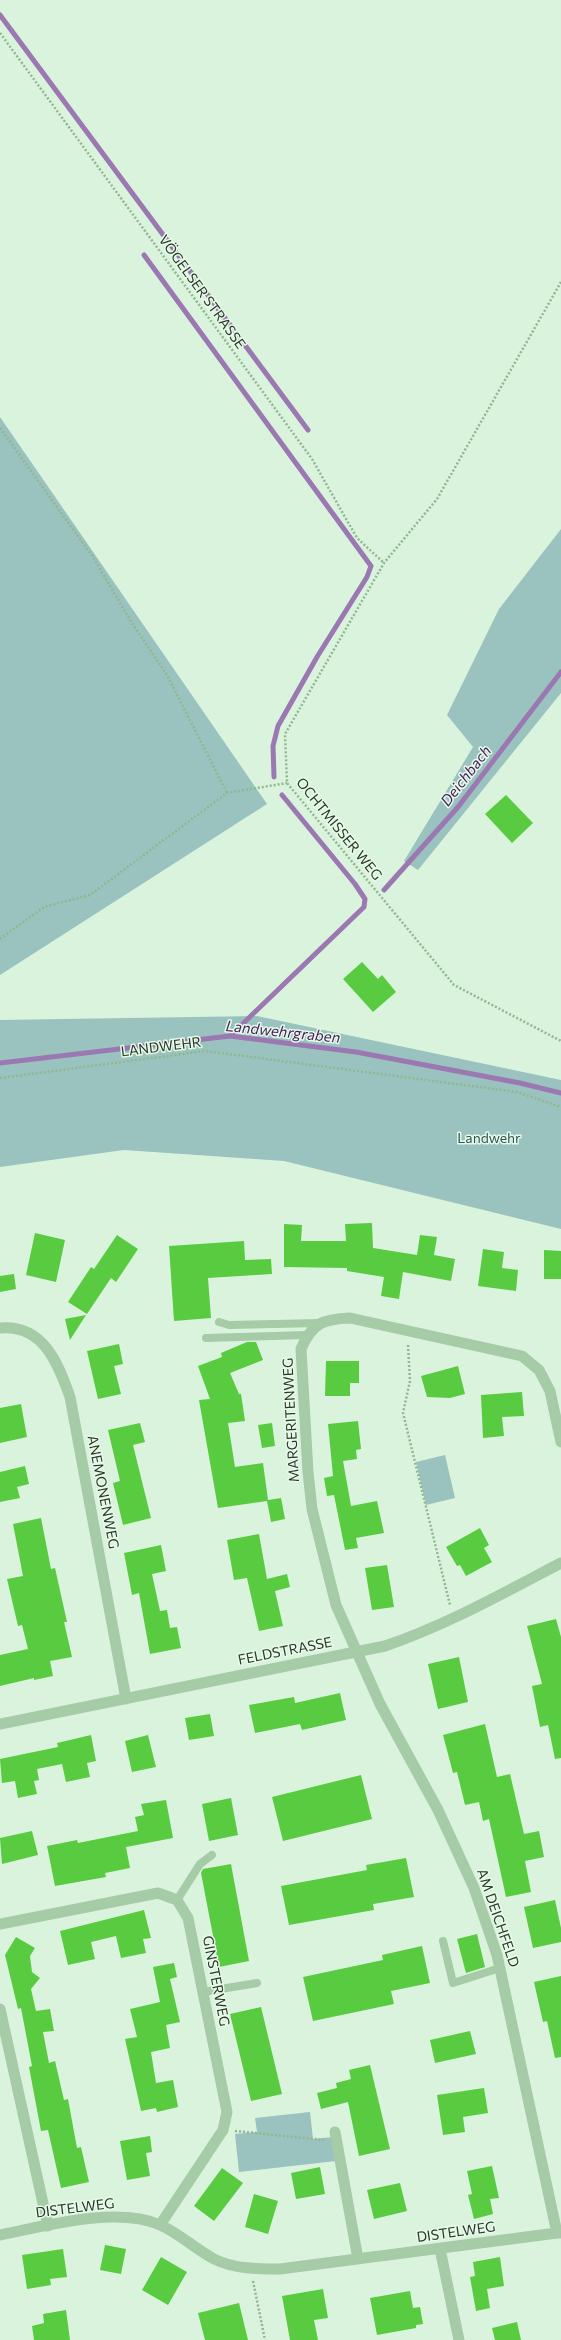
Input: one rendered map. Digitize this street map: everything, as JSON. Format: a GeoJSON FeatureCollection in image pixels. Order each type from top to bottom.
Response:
{"type":"FeatureCollection","features":[{"type":"Feature","properties":{"kind":"street"},"geometry":{"type":"LineString","coordinates":[[319,1323],[335,1318],[350,1318],[407,1329],[522,1356],[539,1370],[550,1391],[561,1442]]}},
{"type":"Feature","properties":{"kind":"street","name":"MARGERITENWEG"},"geometry":{"type":"LineString","coordinates":[[319,1323],[307,1335],[301,1349],[308,1472],[312,1509],[336,1605],[356,1652]]}},
{"type":"Feature","properties":{"kind":"street","name":"ANEMONENWEG"},"geometry":{"type":"LineString","coordinates":[[0,1328],[23,1329],[40,1340],[60,1369],[70,1397],[126,1699]]}},
{"type":"Feature","properties":{"kind":"street","name":"FELDSTRASSE"},"geometry":{"type":"LineString","coordinates":[[0,1724],[385,1646],[414,1637],[454,1620],[561,1563]]}},
{"type":"Feature","properties":{"kind":"street","name":"AM DEICHFELD"},"geometry":{"type":"LineString","coordinates":[[356,1652],[380,1704],[442,1817],[474,1888],[500,1968],[559,2233]]}},
{"type":"Feature","properties":{"kind":"street"},"geometry":{"type":"LineString","coordinates":[[2,1926],[158,1893],[177,1900]]}},
{"type":"Feature","properties":{"kind":"street","name":"GINSTERWEG"},"geometry":{"type":"LineString","coordinates":[[160,2225],[223,2130],[227,2112],[188,1918],[177,1900]]}},
{"type":"Feature","properties":{"kind":"street"},"geometry":{"type":"LineString","coordinates":[[0,2009],[48,2226]]}},
{"type":"Feature","properties":{"kind":"street"},"geometry":{"type":"LineString","coordinates":[[336,2136],[358,2259]]}},
{"type":"Feature","properties":{"kind":"street","name":"DISTELWEG"},"geometry":{"type":"LineString","coordinates":[[0,2235],[109,2216],[134,2217],[160,2225],[215,2259],[250,2269],[280,2269],[559,2233]]}},
{"type":"Feature","properties":{"kind":"street"},"geometry":{"type":"LineString","coordinates":[[440,2249],[459,2340]]}},
{"type":"Feature","properties":{"kind":"lane"},"geometry":{"type":"LineString","coordinates":[[219,1322],[228,1325],[319,1323]]}},
{"type":"Feature","properties":{"kind":"lane"},"geometry":{"type":"LineString","coordinates":[[206,1338],[307,1335]]}},
{"type":"Feature","properties":{"kind":"lane"},"geometry":{"type":"LineString","coordinates":[[177,1900],[200,1864],[212,1855]]}},
{"type":"Feature","properties":{"kind":"lane"},"geometry":{"type":"LineString","coordinates":[[443,1941],[453,1983],[500,1968]]}},
{"type":"Feature","properties":{"kind":"lane"},"geometry":{"type":"LineString","coordinates":[[203,1992],[257,1983]]}},
{"type":"Feature","properties":{"kind":"path","name":"VÖGELSER STRASSE"},"geometry":{"type":"LineString","coordinates":[[0,33],[312,459],[357,538],[384,563]]}},
{"type":"Feature","properties":{"kind":"path","name":"OCHTMISSER WEG"},"geometry":{"type":"LineString","coordinates":[[561,282],[437,499],[384,563],[285,734],[287,783],[454,985],[561,1041]]}},
{"type":"Feature","properties":{"kind":"path"},"geometry":{"type":"LineString","coordinates":[[0,428],[93,557],[130,620],[167,675],[226,793]]}},
{"type":"Feature","properties":{"kind":"path"},"geometry":{"type":"LineString","coordinates":[[0,939],[44,907],[90,895],[226,793],[287,783]]}},
{"type":"Feature","properties":{"kind":"path","name":"LANDWEHR"},"geometry":{"type":"LineString","coordinates":[[0,1078],[206,1051],[517,1092],[561,1107]]}},
{"type":"Feature","properties":{"kind":"path"},"geometry":{"type":"LineString","coordinates":[[407,1329],[410,1381],[403,1413],[454,1620]]}},
{"type":"Feature","properties":{"kind":"path"},"geometry":{"type":"LineString","coordinates":[[223,2130],[336,2136]]}},
{"type":"Feature","properties":{"kind":"path"},"geometry":{"type":"LineString","coordinates":[[250,2269],[265,2340]]}},
{"type":"Feature","properties":{"kind":"green space"},"geometry":{"type":"Polygon","coordinates":[[[0,417],[267,804],[0,975],[0,417]]]}},
{"type":"Feature","properties":{"kind":"green space"},"geometry":{"type":"Polygon","coordinates":[[[561,529],[561,693],[418,870],[404,861],[473,747],[447,715],[499,609],[561,529]]]}},
{"type":"Feature","properties":{"kind":"green space","name":"Landwehr"},"geometry":{"type":"Polygon","coordinates":[[[257,1016],[561,1080],[561,1229],[284,1161],[124,1150],[0,1167],[0,1020],[257,1016]]]}},
{"type":"Feature","properties":{"kind":"green space"},"geometry":{"type":"Polygon","coordinates":[[[445,1455],[455,1498],[426,1505],[416,1462],[445,1455]]]}},
{"type":"Feature","properties":{"kind":"green space"},"geometry":{"type":"Polygon","coordinates":[[[310,2112],[313,2139],[333,2137],[336,2161],[239,2172],[235,2134],[257,2132],[255,2118],[310,2112]]]}},
{"type":"Feature","properties":{"kind":"building"},"geometry":{"type":"Polygon","coordinates":[[[506,795],[533,823],[512,843],[485,814],[506,795]]]}},
{"type":"Feature","properties":{"kind":"building"},"geometry":{"type":"Polygon","coordinates":[[[362,962],[378,979],[382,975],[396,992],[373,1012],[343,979],[362,962]]]}},
{"type":"Feature","properties":{"kind":"building"},"geometry":{"type":"Polygon","coordinates":[[[372,1223],[373,1248],[417,1255],[420,1235],[437,1237],[434,1255],[455,1259],[451,1281],[403,1272],[399,1299],[381,1296],[384,1277],[347,1271],[347,1268],[284,1267],[284,1224],[302,1225],[301,1241],[346,1241],[345,1224],[372,1223]]]}},
{"type":"Feature","properties":{"kind":"building"},"geometry":{"type":"Polygon","coordinates":[[[35,1233],[65,1240],[56,1282],[26,1275],[35,1233]]]}},
{"type":"Feature","properties":{"kind":"building"},"geometry":{"type":"Polygon","coordinates":[[[117,1235],[138,1249],[116,1282],[111,1278],[87,1314],[68,1302],[91,1267],[94,1269],[117,1235]]]}},
{"type":"Feature","properties":{"kind":"building"},"geometry":{"type":"Polygon","coordinates":[[[244,1241],[245,1260],[271,1259],[272,1274],[208,1278],[211,1318],[174,1321],[169,1246],[244,1241]]]}},
{"type":"Feature","properties":{"kind":"building"},"geometry":{"type":"Polygon","coordinates":[[[483,1249],[504,1252],[502,1268],[518,1270],[516,1291],[478,1286],[483,1249]]]}},
{"type":"Feature","properties":{"kind":"building"},"geometry":{"type":"Polygon","coordinates":[[[544,1250],[561,1251],[561,1279],[544,1279],[544,1250]]]}},
{"type":"Feature","properties":{"kind":"building"},"geometry":{"type":"Polygon","coordinates":[[[14,1274],[16,1289],[0,1292],[0,1276],[14,1274]]]}},
{"type":"Feature","properties":{"kind":"building"},"geometry":{"type":"Polygon","coordinates":[[[86,1315],[70,1340],[65,1319],[86,1315]]]}},
{"type":"Feature","properties":{"kind":"building"},"geometry":{"type":"Polygon","coordinates":[[[247,1342],[256,1342],[263,1360],[230,1373],[239,1394],[241,1394],[245,1421],[228,1423],[235,1467],[263,1463],[268,1500],[281,1498],[285,1519],[271,1522],[267,1501],[218,1508],[199,1400],[210,1399],[198,1366],[222,1357],[221,1353],[247,1342]]]}},
{"type":"Feature","properties":{"kind":"building"},"geometry":{"type":"Polygon","coordinates":[[[119,1344],[123,1364],[114,1366],[121,1394],[98,1399],[87,1351],[119,1344]]]}},
{"type":"Feature","properties":{"kind":"building"},"geometry":{"type":"Polygon","coordinates":[[[326,1361],[359,1361],[359,1383],[350,1383],[350,1396],[325,1396],[326,1361]]]}},
{"type":"Feature","properties":{"kind":"building"},"geometry":{"type":"Polygon","coordinates":[[[458,1366],[465,1394],[450,1398],[427,1397],[421,1376],[458,1366]]]}},
{"type":"Feature","properties":{"kind":"building"},"geometry":{"type":"Polygon","coordinates":[[[522,1392],[524,1416],[502,1417],[504,1436],[483,1438],[481,1395],[522,1392]]]}},
{"type":"Feature","properties":{"kind":"building"},"geometry":{"type":"Polygon","coordinates":[[[21,1404],[27,1437],[0,1443],[0,1408],[21,1404]]]}},
{"type":"Feature","properties":{"kind":"building"},"geometry":{"type":"Polygon","coordinates":[[[358,1421],[361,1449],[356,1450],[357,1459],[343,1461],[351,1506],[377,1501],[384,1533],[356,1538],[358,1548],[345,1550],[334,1495],[327,1496],[324,1478],[333,1476],[328,1424],[358,1421]]]}},
{"type":"Feature","properties":{"kind":"building"},"geometry":{"type":"Polygon","coordinates":[[[140,1423],[145,1442],[133,1445],[151,1518],[123,1525],[113,1483],[120,1481],[108,1430],[140,1423]]]}},
{"type":"Feature","properties":{"kind":"building"},"geometry":{"type":"Polygon","coordinates":[[[272,1423],[275,1446],[262,1448],[258,1425],[272,1423]]]}},
{"type":"Feature","properties":{"kind":"building"},"geometry":{"type":"Polygon","coordinates":[[[25,1466],[29,1484],[17,1487],[20,1498],[0,1502],[0,1472],[25,1466]]]}},
{"type":"Feature","properties":{"kind":"building"},"geometry":{"type":"Polygon","coordinates":[[[41,1518],[51,1569],[55,1568],[67,1622],[64,1622],[72,1657],[50,1661],[53,1676],[34,1680],[34,1678],[0,1686],[0,1655],[28,1649],[22,1625],[18,1626],[7,1579],[23,1576],[13,1524],[41,1518]]]}},
{"type":"Feature","properties":{"kind":"building"},"geometry":{"type":"Polygon","coordinates":[[[480,1528],[489,1545],[484,1548],[492,1562],[466,1576],[460,1565],[457,1566],[446,1547],[480,1528]]]}},
{"type":"Feature","properties":{"kind":"building"},"geometry":{"type":"Polygon","coordinates":[[[259,1534],[267,1579],[287,1574],[290,1587],[275,1591],[283,1626],[259,1631],[247,1578],[234,1580],[227,1540],[259,1534]]]}},
{"type":"Feature","properties":{"kind":"building"},"geometry":{"type":"Polygon","coordinates":[[[161,1545],[166,1571],[152,1574],[160,1611],[167,1610],[170,1628],[177,1627],[181,1648],[150,1654],[139,1593],[132,1595],[124,1553],[161,1545]]]}},
{"type":"Feature","properties":{"kind":"building"},"geometry":{"type":"Polygon","coordinates":[[[387,1565],[394,1607],[372,1610],[365,1568],[387,1565]]]}},
{"type":"Feature","properties":{"kind":"building"},"geometry":{"type":"Polygon","coordinates":[[[556,1619],[561,1637],[561,1758],[555,1759],[548,1725],[540,1727],[532,1686],[542,1684],[527,1626],[556,1619]]]}},
{"type":"Feature","properties":{"kind":"building"},"geometry":{"type":"Polygon","coordinates":[[[459,1657],[468,1702],[438,1709],[428,1664],[459,1657]]]}},
{"type":"Feature","properties":{"kind":"building"},"geometry":{"type":"Polygon","coordinates":[[[340,1693],[346,1720],[302,1730],[300,1724],[255,1733],[249,1705],[294,1697],[295,1703],[340,1693]]]}},
{"type":"Feature","properties":{"kind":"building"},"geometry":{"type":"Polygon","coordinates":[[[210,1714],[214,1736],[189,1740],[185,1718],[210,1714]]]}},
{"type":"Feature","properties":{"kind":"building"},"geometry":{"type":"Polygon","coordinates":[[[485,1724],[497,1777],[510,1774],[524,1834],[539,1831],[544,1857],[525,1861],[531,1892],[506,1897],[489,1819],[483,1821],[479,1802],[465,1805],[457,1772],[453,1773],[443,1735],[485,1724]]]}},
{"type":"Feature","properties":{"kind":"building"},"geometry":{"type":"Polygon","coordinates":[[[91,1735],[96,1761],[87,1763],[90,1777],[66,1782],[62,1764],[37,1769],[39,1780],[34,1781],[37,1794],[18,1798],[15,1781],[2,1783],[0,1759],[58,1747],[57,1743],[91,1735]]]}},
{"type":"Feature","properties":{"kind":"building"},"geometry":{"type":"Polygon","coordinates":[[[148,1735],[156,1767],[132,1772],[125,1741],[148,1735]]]}},
{"type":"Feature","properties":{"kind":"building"},"geometry":{"type":"Polygon","coordinates":[[[361,1775],[372,1819],[283,1841],[272,1797],[361,1775]]]}},
{"type":"Feature","properties":{"kind":"building"},"geometry":{"type":"Polygon","coordinates":[[[231,1798],[238,1835],[209,1841],[202,1804],[231,1798]]]}},
{"type":"Feature","properties":{"kind":"building"},"geometry":{"type":"Polygon","coordinates":[[[166,1800],[173,1838],[126,1847],[130,1868],[105,1873],[106,1877],[55,1886],[47,1846],[77,1840],[78,1843],[138,1831],[135,1817],[144,1815],[141,1804],[166,1800]]]}},
{"type":"Feature","properties":{"kind":"building"},"geometry":{"type":"Polygon","coordinates":[[[32,1831],[38,1855],[2,1864],[0,1838],[32,1831]]]}},
{"type":"Feature","properties":{"kind":"building"},"geometry":{"type":"Polygon","coordinates":[[[406,1858],[414,1897],[373,1904],[374,1910],[289,1925],[281,1886],[367,1870],[366,1865],[406,1858]]]}},
{"type":"Feature","properties":{"kind":"building"},"geometry":{"type":"Polygon","coordinates":[[[231,1864],[249,1961],[219,1967],[201,1873],[203,1869],[231,1864]]]}},
{"type":"Feature","properties":{"kind":"building"},"geometry":{"type":"Polygon","coordinates":[[[555,1900],[561,1928],[561,1942],[533,1948],[524,1907],[555,1900]]]}},
{"type":"Feature","properties":{"kind":"building"},"geometry":{"type":"Polygon","coordinates":[[[144,1910],[151,1938],[143,1939],[146,1953],[121,1958],[116,1936],[91,1942],[95,1959],[68,1965],[60,1931],[144,1910]]]}},
{"type":"Feature","properties":{"kind":"building"},"geometry":{"type":"Polygon","coordinates":[[[477,1934],[485,1967],[466,1973],[457,1939],[477,1934]]]}},
{"type":"Feature","properties":{"kind":"building"},"geometry":{"type":"Polygon","coordinates":[[[16,1937],[35,1948],[30,1956],[32,1972],[40,1978],[31,1989],[36,2011],[50,2009],[54,2031],[43,2032],[49,2063],[55,2061],[64,2100],[68,2099],[77,2148],[81,2147],[89,2182],[61,2188],[48,2130],[41,2131],[29,2067],[32,2066],[21,2008],[18,2009],[5,1955],[16,1937]]]}},
{"type":"Feature","properties":{"kind":"building"},"geometry":{"type":"Polygon","coordinates":[[[422,1946],[430,1983],[391,1991],[394,2004],[313,2021],[303,1977],[383,1960],[382,1955],[422,1946]]]}},
{"type":"Feature","properties":{"kind":"building"},"geometry":{"type":"Polygon","coordinates":[[[174,1963],[177,1977],[170,1979],[180,2022],[166,2025],[170,2048],[151,2052],[156,2083],[173,2080],[178,2107],[157,2112],[156,2108],[141,2111],[125,2039],[137,2037],[130,2009],[160,2002],[153,1967],[174,1963]]]}},
{"type":"Feature","properties":{"kind":"building"},"geometry":{"type":"Polygon","coordinates":[[[561,1976],[561,2057],[555,2058],[547,2021],[543,2022],[534,1982],[561,1976]]]}},
{"type":"Feature","properties":{"kind":"building"},"geometry":{"type":"Polygon","coordinates":[[[261,2007],[282,2094],[251,2101],[230,2014],[261,2007]]]}},
{"type":"Feature","properties":{"kind":"building"},"geometry":{"type":"Polygon","coordinates":[[[470,2031],[476,2054],[435,2063],[430,2040],[470,2031]]]}},
{"type":"Feature","properties":{"kind":"building"},"geometry":{"type":"Polygon","coordinates":[[[370,2065],[390,2149],[359,2156],[348,2102],[321,2109],[317,2093],[337,2088],[336,2083],[351,2079],[349,2070],[370,2065]]]}},
{"type":"Feature","properties":{"kind":"building"},"geometry":{"type":"Polygon","coordinates":[[[484,2088],[488,2113],[463,2117],[465,2132],[443,2135],[437,2095],[484,2088]]]}},
{"type":"Feature","properties":{"kind":"building"},"geometry":{"type":"Polygon","coordinates":[[[150,2136],[152,2152],[146,2153],[150,2176],[127,2180],[120,2141],[150,2136]]]}},
{"type":"Feature","properties":{"kind":"building"},"geometry":{"type":"Polygon","coordinates":[[[492,2166],[499,2198],[490,2199],[493,2214],[474,2219],[468,2195],[472,2194],[467,2171],[492,2166]]]}},
{"type":"Feature","properties":{"kind":"building"},"geometry":{"type":"Polygon","coordinates":[[[320,2167],[325,2194],[296,2199],[291,2173],[320,2167]]]}},
{"type":"Feature","properties":{"kind":"building"},"geometry":{"type":"Polygon","coordinates":[[[222,2168],[243,2183],[214,2221],[194,2206],[222,2168]]]}},
{"type":"Feature","properties":{"kind":"building"},"geometry":{"type":"Polygon","coordinates":[[[400,2183],[407,2211],[374,2219],[367,2190],[400,2183]]]}},
{"type":"Feature","properties":{"kind":"building"},"geometry":{"type":"Polygon","coordinates":[[[254,2194],[278,2201],[268,2234],[245,2227],[254,2194]]]}},
{"type":"Feature","properties":{"kind":"building"},"geometry":{"type":"Polygon","coordinates":[[[105,2245],[126,2249],[121,2274],[100,2270],[105,2245]]]}},
{"type":"Feature","properties":{"kind":"building"},"geometry":{"type":"Polygon","coordinates":[[[63,2249],[67,2277],[50,2279],[51,2285],[27,2289],[22,2255],[63,2249]]]}},
{"type":"Feature","properties":{"kind":"building"},"geometry":{"type":"Polygon","coordinates":[[[161,2257],[187,2272],[168,2305],[142,2290],[161,2257]]]}},
{"type":"Feature","properties":{"kind":"building"},"geometry":{"type":"Polygon","coordinates":[[[500,2257],[504,2286],[487,2289],[490,2308],[476,2311],[470,2277],[475,2276],[473,2262],[500,2257]]]}},
{"type":"Feature","properties":{"kind":"building"},"geometry":{"type":"Polygon","coordinates":[[[323,2289],[328,2318],[314,2320],[318,2340],[290,2340],[282,2296],[323,2289]]]}},
{"type":"Feature","properties":{"kind":"building"},"geometry":{"type":"Polygon","coordinates":[[[410,2291],[413,2308],[420,2307],[423,2324],[416,2325],[416,2328],[377,2335],[370,2298],[410,2291]]]}},
{"type":"Feature","properties":{"kind":"building"},"geometry":{"type":"Polygon","coordinates":[[[239,2303],[248,2340],[205,2340],[198,2313],[239,2303]]]}},
{"type":"Feature","properties":{"kind":"building"},"geometry":{"type":"Polygon","coordinates":[[[66,2310],[70,2340],[34,2340],[32,2326],[44,2323],[43,2314],[66,2310]]]}},
{"type":"Feature","properties":{"kind":"building"},"geometry":{"type":"Polygon","coordinates":[[[517,2322],[521,2340],[495,2340],[492,2328],[517,2322]]]}},
{"type":"Feature","properties":{"kind":"waterway"},"geometry":{"type":"LineString","coordinates":[[0,15],[308,430]]}},
{"type":"Feature","properties":{"kind":"waterway"},"geometry":{"type":"LineString","coordinates":[[144,255],[371,566],[367,577],[317,657],[278,726],[273,746],[274,777]]}},
{"type":"Feature","properties":{"kind":"waterway","name":"Deichbach"},"geometry":{"type":"LineString","coordinates":[[384,890],[458,807],[561,672]]}},
{"type":"Feature","properties":{"kind":"waterway","name":"Deichbach"},"geometry":{"type":"LineString","coordinates":[[230,1036],[364,907],[365,899],[355,884],[282,795]]}},
{"type":"Feature","properties":{"kind":"waterway","name":"Landwehrgraben"},"geometry":{"type":"LineString","coordinates":[[0,1063],[230,1036],[356,1052],[520,1083],[561,1093]]}}]}
